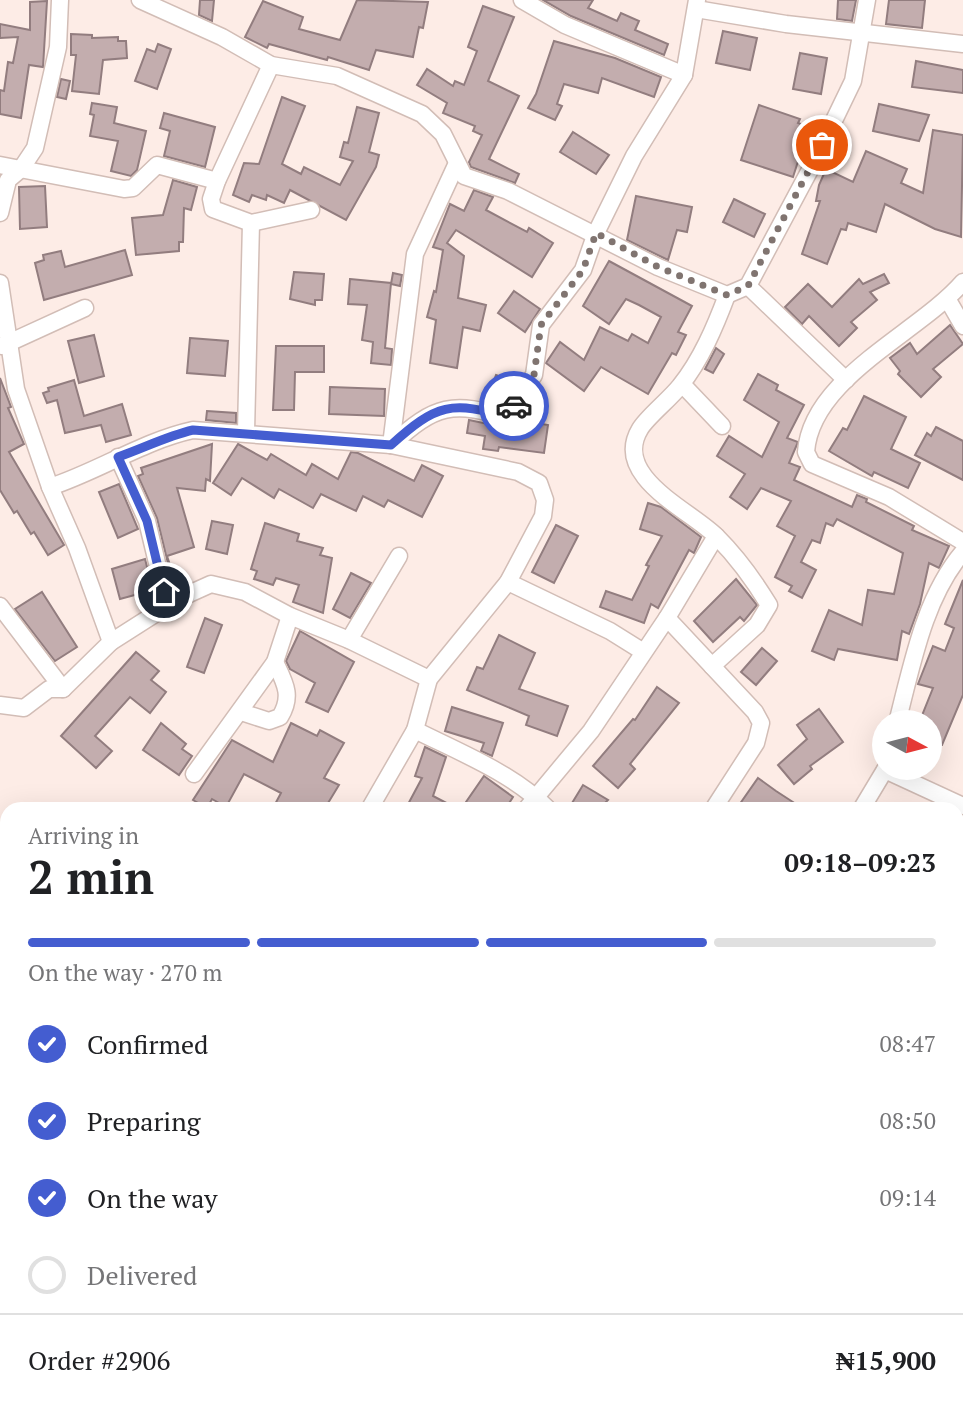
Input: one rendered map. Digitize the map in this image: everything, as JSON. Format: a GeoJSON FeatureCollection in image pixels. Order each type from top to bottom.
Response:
{"type":"FeatureCollection","features":[{"type":"Feature","properties":{"kind":"street"},"geometry":{"type":"LineString","coordinates":[[0,213],[8,180],[21,169],[35,148],[58,47],[60,0]]}},
{"type":"Feature","properties":{"kind":"street"},"geometry":{"type":"LineString","coordinates":[[140,0],[222,37],[271,65],[337,76],[422,114],[443,134],[464,176],[508,191],[596,233],[658,267],[727,295],[748,286],[812,166],[853,81],[867,0]]}},
{"type":"Feature","properties":{"kind":"street"},"geometry":{"type":"LineString","coordinates":[[522,0],[565,25],[684,75]]}},
{"type":"Feature","properties":{"kind":"street"},"geometry":{"type":"LineString","coordinates":[[391,445],[414,424],[449,407],[475,408],[509,418],[516,401],[534,375],[541,325],[583,270],[596,233],[634,156],[684,75],[696,4],[786,24],[863,30],[963,44]]}},
{"type":"Feature","properties":{"kind":"street"},"geometry":{"type":"LineString","coordinates":[[271,65],[217,181],[211,199],[212,209],[251,223],[310,210]]}},
{"type":"Feature","properties":{"kind":"street"},"geometry":{"type":"LineString","coordinates":[[391,445],[415,254],[457,163]]}},
{"type":"Feature","properties":{"kind":"street"},"geometry":{"type":"LineString","coordinates":[[0,166],[124,189],[133,188],[157,165],[217,181]]}},
{"type":"Feature","properties":{"kind":"street"},"geometry":{"type":"LineString","coordinates":[[246,432],[251,223]]}},
{"type":"Feature","properties":{"kind":"street"},"geometry":{"type":"LineString","coordinates":[[963,282],[948,300],[916,326],[881,348],[846,380],[815,419],[806,452],[812,464],[889,497],[963,542]]}},
{"type":"Feature","properties":{"kind":"street"},"geometry":{"type":"LineString","coordinates":[[0,283],[4,345],[16,390],[50,487],[77,548],[111,642]]}},
{"type":"Feature","properties":{"kind":"street"},"geometry":{"type":"LineString","coordinates":[[748,286],[846,380]]}},
{"type":"Feature","properties":{"kind":"street"},"geometry":{"type":"LineString","coordinates":[[712,666],[757,625],[769,605],[716,536],[659,492],[637,467],[634,449],[640,429],[682,384],[714,330],[727,295]]}},
{"type":"Feature","properties":{"kind":"street"},"geometry":{"type":"LineString","coordinates":[[948,300],[963,326]]}},
{"type":"Feature","properties":{"kind":"street"},"geometry":{"type":"LineString","coordinates":[[4,345],[85,308]]}},
{"type":"Feature","properties":{"kind":"street"},"geometry":{"type":"LineString","coordinates":[[682,384],[722,426]]}},
{"type":"Feature","properties":{"kind":"street"},"geometry":{"type":"LineString","coordinates":[[50,487],[86,475],[118,457],[155,444],[165,436],[193,430],[391,445],[518,472],[539,484],[545,500],[543,516],[508,582],[429,679],[415,730],[373,802]]}},
{"type":"Feature","properties":{"kind":"street"},"geometry":{"type":"LineString","coordinates":[[118,457],[147,521],[164,592],[180,598]]}},
{"type":"Feature","properties":{"kind":"street"},"geometry":{"type":"LineString","coordinates":[[539,802],[667,618],[716,536]]}},
{"type":"Feature","properties":{"kind":"street"},"geometry":{"type":"LineString","coordinates":[[900,710],[915,653],[943,575],[963,552]]}},
{"type":"Feature","properties":{"kind":"street"},"geometry":{"type":"LineString","coordinates":[[349,640],[399,556]]}},
{"type":"Feature","properties":{"kind":"street"},"geometry":{"type":"LineString","coordinates":[[508,582],[610,631],[642,651]]}},
{"type":"Feature","properties":{"kind":"street"},"geometry":{"type":"LineString","coordinates":[[0,705],[24,708],[50,689],[62,689],[111,642],[180,598],[211,584],[245,592],[289,617],[349,640],[429,679]]}},
{"type":"Feature","properties":{"kind":"street"},"geometry":{"type":"LineString","coordinates":[[0,606],[62,689]]}},
{"type":"Feature","properties":{"kind":"street"},"geometry":{"type":"LineString","coordinates":[[194,774],[275,662],[289,617]]}},
{"type":"Feature","properties":{"kind":"street"},"geometry":{"type":"LineString","coordinates":[[667,618],[761,723],[756,743],[718,802]]}},
{"type":"Feature","properties":{"kind":"street"},"geometry":{"type":"LineString","coordinates":[[241,712],[269,721],[280,717],[287,705],[288,690],[275,662]]}},
{"type":"Feature","properties":{"kind":"street"},"geometry":{"type":"LineString","coordinates":[[415,730],[479,762],[533,802]]}},
{"type":"Feature","properties":{"kind":"street"},"geometry":{"type":"LineString","coordinates":[[866,802],[879,780]]}},
{"type":"Feature","properties":{"kind":"street"},"geometry":{"type":"LineString","coordinates":[[909,780],[955,802]]}},
{"type":"Feature","properties":{"kind":"building"},"geometry":{"type":"Polygon","coordinates":[[[200,0],[214,0],[212,21],[199,15],[200,0]]]}},
{"type":"Feature","properties":{"kind":"building"},"geometry":{"type":"Polygon","coordinates":[[[357,0],[428,2],[423,28],[419,27],[413,57],[376,50],[369,70],[328,57],[327,60],[269,44],[267,48],[245,37],[263,1],[303,17],[299,29],[340,40],[357,0]]]}},
{"type":"Feature","properties":{"kind":"building"},"geometry":{"type":"Polygon","coordinates":[[[543,0],[593,0],[588,8],[617,21],[621,13],[639,21],[635,30],[668,44],[664,55],[571,16],[543,0]]]}},
{"type":"Feature","properties":{"kind":"building"},"geometry":{"type":"Polygon","coordinates":[[[838,0],[856,0],[852,21],[837,19],[838,0]]]}},
{"type":"Feature","properties":{"kind":"building"},"geometry":{"type":"Polygon","coordinates":[[[889,0],[925,0],[922,28],[886,24],[889,0]]]}},
{"type":"Feature","properties":{"kind":"building"},"geometry":{"type":"Polygon","coordinates":[[[47,1],[43,67],[29,65],[21,118],[0,114],[0,90],[4,91],[8,62],[13,63],[18,37],[0,38],[0,24],[30,30],[30,2],[47,1]]]}},
{"type":"Feature","properties":{"kind":"building"},"geometry":{"type":"Polygon","coordinates":[[[483,6],[514,17],[488,81],[519,96],[489,159],[519,174],[515,183],[471,167],[469,162],[482,135],[473,131],[475,126],[443,113],[447,103],[417,85],[427,69],[453,86],[455,81],[464,85],[477,51],[468,47],[483,6]]]}},
{"type":"Feature","properties":{"kind":"building"},"geometry":{"type":"Polygon","coordinates":[[[723,31],[757,38],[750,70],[716,63],[723,31]]]}},
{"type":"Feature","properties":{"kind":"building"},"geometry":{"type":"Polygon","coordinates":[[[71,34],[92,35],[92,38],[118,37],[118,41],[126,41],[127,58],[103,60],[99,94],[72,91],[76,55],[71,55],[71,34]]]}},
{"type":"Feature","properties":{"kind":"building"},"geometry":{"type":"Polygon","coordinates":[[[554,41],[615,58],[661,77],[654,97],[602,78],[598,93],[564,84],[557,104],[562,106],[555,120],[528,108],[536,94],[554,41]]]}},
{"type":"Feature","properties":{"kind":"building"},"geometry":{"type":"Polygon","coordinates":[[[158,44],[171,49],[157,89],[135,81],[147,49],[155,52],[158,44]]]}},
{"type":"Feature","properties":{"kind":"building"},"geometry":{"type":"Polygon","coordinates":[[[800,53],[827,58],[821,94],[793,89],[800,53]]]}},
{"type":"Feature","properties":{"kind":"building"},"geometry":{"type":"Polygon","coordinates":[[[916,61],[963,70],[963,93],[912,87],[916,61]]]}},
{"type":"Feature","properties":{"kind":"building"},"geometry":{"type":"Polygon","coordinates":[[[61,79],[70,81],[66,99],[57,97],[61,79]]]}},
{"type":"Feature","properties":{"kind":"building"},"geometry":{"type":"Polygon","coordinates":[[[282,97],[305,106],[282,164],[301,174],[304,167],[340,185],[353,161],[340,157],[344,142],[348,143],[357,107],[379,113],[369,152],[379,155],[376,167],[346,220],[290,190],[284,203],[267,195],[266,200],[252,195],[249,202],[233,195],[244,163],[259,164],[282,97]]]}},
{"type":"Feature","properties":{"kind":"building"},"geometry":{"type":"Polygon","coordinates":[[[92,103],[117,107],[114,123],[146,131],[137,170],[131,176],[111,171],[118,141],[90,136],[94,115],[90,114],[92,103]]]}},
{"type":"Feature","properties":{"kind":"building"},"geometry":{"type":"Polygon","coordinates":[[[879,104],[929,115],[919,141],[873,131],[879,104]]]}},
{"type":"Feature","properties":{"kind":"building"},"geometry":{"type":"Polygon","coordinates":[[[759,105],[800,119],[798,123],[809,127],[793,177],[741,160],[759,105]]]}},
{"type":"Feature","properties":{"kind":"building"},"geometry":{"type":"Polygon","coordinates":[[[164,113],[215,127],[205,167],[164,156],[170,131],[160,128],[164,113]]]}},
{"type":"Feature","properties":{"kind":"building"},"geometry":{"type":"Polygon","coordinates":[[[933,130],[963,135],[961,237],[935,229],[885,204],[876,232],[848,223],[846,230],[841,229],[827,264],[802,254],[820,201],[816,201],[826,169],[853,182],[866,151],[907,169],[901,183],[923,193],[933,130]]]}},
{"type":"Feature","properties":{"kind":"building"},"geometry":{"type":"Polygon","coordinates":[[[573,132],[609,155],[596,174],[560,152],[573,132]]]}},
{"type":"Feature","properties":{"kind":"building"},"geometry":{"type":"Polygon","coordinates":[[[173,180],[197,187],[191,210],[184,208],[183,242],[179,242],[179,251],[136,255],[132,218],[163,215],[173,180]]]}},
{"type":"Feature","properties":{"kind":"building"},"geometry":{"type":"Polygon","coordinates":[[[45,186],[47,227],[20,229],[19,187],[45,186]]]}},
{"type":"Feature","properties":{"kind":"building"},"geometry":{"type":"Polygon","coordinates":[[[474,190],[493,197],[486,210],[527,232],[529,228],[553,243],[532,277],[456,230],[447,243],[464,256],[458,298],[486,305],[480,331],[463,327],[457,368],[430,363],[436,320],[427,317],[434,291],[436,292],[443,250],[433,247],[450,204],[464,211],[474,190]]]}},
{"type":"Feature","properties":{"kind":"building"},"geometry":{"type":"Polygon","coordinates":[[[636,196],[692,207],[687,232],[677,230],[668,260],[627,240],[636,196]]]}},
{"type":"Feature","properties":{"kind":"building"},"geometry":{"type":"Polygon","coordinates":[[[734,199],[765,214],[754,237],[723,222],[734,199]]]}},
{"type":"Feature","properties":{"kind":"building"},"geometry":{"type":"Polygon","coordinates":[[[125,250],[132,275],[44,300],[35,263],[44,260],[43,255],[61,251],[65,267],[125,250]]]}},
{"type":"Feature","properties":{"kind":"building"},"geometry":{"type":"Polygon","coordinates":[[[609,261],[692,306],[678,332],[686,335],[676,355],[672,353],[648,394],[601,367],[584,391],[546,363],[560,342],[584,360],[600,327],[628,341],[632,334],[648,343],[661,317],[626,299],[609,324],[583,306],[609,261]]]}},
{"type":"Feature","properties":{"kind":"building"},"geometry":{"type":"Polygon","coordinates":[[[294,272],[324,274],[322,300],[315,300],[315,305],[290,299],[294,272]]]}},
{"type":"Feature","properties":{"kind":"building"},"geometry":{"type":"Polygon","coordinates":[[[393,273],[402,275],[400,286],[391,284],[393,273]]]}},
{"type":"Feature","properties":{"kind":"building"},"geometry":{"type":"Polygon","coordinates":[[[884,274],[889,283],[870,292],[877,300],[851,322],[857,328],[839,346],[809,316],[802,324],[785,307],[808,284],[832,307],[859,279],[863,284],[884,274]]]}},
{"type":"Feature","properties":{"kind":"building"},"geometry":{"type":"Polygon","coordinates":[[[350,279],[391,283],[385,348],[392,349],[391,365],[371,363],[373,342],[362,340],[367,305],[348,304],[350,279]]]}},
{"type":"Feature","properties":{"kind":"building"},"geometry":{"type":"Polygon","coordinates":[[[514,291],[540,309],[525,332],[498,313],[514,291]]]}},
{"type":"Feature","properties":{"kind":"building"},"geometry":{"type":"Polygon","coordinates":[[[950,325],[963,344],[933,369],[941,377],[921,397],[898,374],[900,371],[890,358],[910,343],[917,354],[950,325]]]}},
{"type":"Feature","properties":{"kind":"building"},"geometry":{"type":"Polygon","coordinates":[[[94,335],[104,376],[79,383],[68,341],[94,335]]]}},
{"type":"Feature","properties":{"kind":"building"},"geometry":{"type":"Polygon","coordinates":[[[190,338],[228,341],[225,376],[187,373],[190,338]]]}},
{"type":"Feature","properties":{"kind":"building"},"geometry":{"type":"Polygon","coordinates":[[[276,346],[324,346],[324,372],[295,372],[294,410],[273,410],[276,346]]]}},
{"type":"Feature","properties":{"kind":"building"},"geometry":{"type":"Polygon","coordinates":[[[716,348],[724,354],[713,373],[705,369],[716,348]]]}},
{"type":"Feature","properties":{"kind":"building"},"geometry":{"type":"Polygon","coordinates":[[[758,374],[778,385],[776,390],[804,405],[787,438],[798,442],[789,463],[800,467],[794,480],[852,507],[857,495],[867,499],[866,502],[914,526],[912,530],[949,546],[939,568],[929,563],[920,604],[909,634],[902,631],[897,660],[838,649],[834,660],[812,651],[829,610],[862,625],[868,590],[894,594],[903,553],[837,519],[833,526],[826,523],[820,543],[812,540],[801,562],[816,570],[802,598],[789,591],[792,586],[775,577],[795,536],[777,526],[791,501],[761,488],[747,509],[730,497],[745,474],[717,456],[729,436],[762,457],[779,422],[744,400],[758,374]]]}},
{"type":"Feature","properties":{"kind":"building"},"geometry":{"type":"Polygon","coordinates":[[[496,375],[516,383],[503,405],[493,403],[497,392],[491,389],[496,375]]]}},
{"type":"Feature","properties":{"kind":"building"},"geometry":{"type":"Polygon","coordinates":[[[0,378],[11,407],[8,408],[24,444],[9,452],[64,545],[48,555],[17,511],[14,513],[0,490],[0,378]]]}},
{"type":"Feature","properties":{"kind":"building"},"geometry":{"type":"Polygon","coordinates":[[[74,380],[84,416],[122,404],[131,435],[106,442],[101,425],[65,433],[57,400],[47,403],[43,393],[49,391],[48,388],[74,380]]]}},
{"type":"Feature","properties":{"kind":"building"},"geometry":{"type":"Polygon","coordinates":[[[330,387],[385,389],[384,416],[329,414],[330,387]]]}},
{"type":"Feature","properties":{"kind":"building"},"geometry":{"type":"Polygon","coordinates":[[[864,396],[906,417],[891,449],[920,463],[908,488],[874,472],[872,476],[829,451],[843,428],[847,430],[864,396]]]}},
{"type":"Feature","properties":{"kind":"building"},"geometry":{"type":"Polygon","coordinates":[[[207,411],[236,413],[236,423],[206,420],[207,411]]]}},
{"type":"Feature","properties":{"kind":"building"},"geometry":{"type":"Polygon","coordinates":[[[469,420],[507,428],[515,426],[519,420],[548,425],[544,453],[499,447],[498,451],[483,449],[485,436],[467,433],[469,420]]]}},
{"type":"Feature","properties":{"kind":"building"},"geometry":{"type":"Polygon","coordinates":[[[936,427],[963,441],[963,480],[915,455],[927,433],[931,436],[936,427]]]}},
{"type":"Feature","properties":{"kind":"building"},"geometry":{"type":"Polygon","coordinates":[[[212,444],[210,481],[206,479],[205,491],[177,488],[194,547],[167,556],[176,583],[173,584],[157,518],[138,476],[143,474],[141,468],[212,444]]]}},
{"type":"Feature","properties":{"kind":"building"},"geometry":{"type":"Polygon","coordinates":[[[238,444],[267,460],[271,454],[306,475],[312,464],[338,479],[351,452],[414,481],[422,465],[443,476],[422,517],[388,500],[384,507],[363,496],[356,511],[321,494],[313,508],[279,489],[274,498],[242,478],[231,495],[213,483],[238,444]]]}},
{"type":"Feature","properties":{"kind":"building"},"geometry":{"type":"Polygon","coordinates":[[[119,484],[138,529],[118,538],[99,492],[119,484]]]}},
{"type":"Feature","properties":{"kind":"building"},"geometry":{"type":"Polygon","coordinates":[[[648,503],[661,507],[701,537],[694,553],[689,550],[658,608],[651,604],[644,623],[600,607],[606,591],[632,600],[649,566],[646,565],[662,536],[640,529],[648,503]]]}},
{"type":"Feature","properties":{"kind":"building"},"geometry":{"type":"Polygon","coordinates":[[[212,521],[233,525],[227,554],[206,549],[212,521]]]}},
{"type":"Feature","properties":{"kind":"building"},"geometry":{"type":"Polygon","coordinates":[[[265,523],[299,534],[297,541],[323,548],[320,555],[332,558],[323,613],[293,602],[299,585],[276,578],[273,585],[254,579],[257,571],[251,569],[265,523]]]}},
{"type":"Feature","properties":{"kind":"building"},"geometry":{"type":"Polygon","coordinates":[[[556,525],[578,536],[554,583],[532,572],[556,525]]]}},
{"type":"Feature","properties":{"kind":"building"},"geometry":{"type":"Polygon","coordinates":[[[145,559],[153,590],[120,599],[112,569],[145,559]]]}},
{"type":"Feature","properties":{"kind":"building"},"geometry":{"type":"Polygon","coordinates":[[[351,573],[371,583],[350,618],[333,609],[351,573]]]}},
{"type":"Feature","properties":{"kind":"building"},"geometry":{"type":"Polygon","coordinates":[[[736,579],[757,605],[744,621],[740,617],[713,642],[694,621],[736,579]]]}},
{"type":"Feature","properties":{"kind":"building"},"geometry":{"type":"Polygon","coordinates":[[[963,580],[963,695],[942,745],[942,710],[924,710],[933,688],[918,684],[933,646],[945,651],[954,628],[945,624],[963,580]]]}},
{"type":"Feature","properties":{"kind":"building"},"geometry":{"type":"Polygon","coordinates":[[[42,592],[77,647],[55,661],[15,609],[42,592]]]}},
{"type":"Feature","properties":{"kind":"building"},"geometry":{"type":"Polygon","coordinates":[[[205,618],[222,625],[204,673],[187,667],[205,618]]]}},
{"type":"Feature","properties":{"kind":"building"},"geometry":{"type":"Polygon","coordinates":[[[300,631],[354,662],[328,712],[306,702],[315,683],[290,669],[286,661],[300,631]]]}},
{"type":"Feature","properties":{"kind":"building"},"geometry":{"type":"Polygon","coordinates":[[[499,635],[535,653],[519,689],[568,706],[557,736],[526,725],[529,716],[467,690],[477,667],[483,669],[499,635]]]}},
{"type":"Feature","properties":{"kind":"building"},"geometry":{"type":"Polygon","coordinates":[[[762,648],[777,661],[756,685],[741,672],[762,648]]]}},
{"type":"Feature","properties":{"kind":"building"},"geometry":{"type":"Polygon","coordinates":[[[136,652],[159,671],[151,680],[166,692],[150,713],[130,697],[95,736],[112,751],[96,768],[61,736],[136,652]]]}},
{"type":"Feature","properties":{"kind":"building"},"geometry":{"type":"Polygon","coordinates":[[[657,687],[679,703],[630,764],[635,769],[618,788],[593,766],[633,719],[635,720],[657,687]]]}},
{"type":"Feature","properties":{"kind":"building"},"geometry":{"type":"Polygon","coordinates":[[[452,707],[503,723],[492,756],[481,751],[484,743],[445,731],[452,707]]]}},
{"type":"Feature","properties":{"kind":"building"},"geometry":{"type":"Polygon","coordinates":[[[819,709],[843,742],[810,766],[812,769],[794,784],[778,765],[807,739],[797,725],[819,709]]]}},
{"type":"Feature","properties":{"kind":"building"},"geometry":{"type":"Polygon","coordinates":[[[161,723],[186,744],[182,749],[192,756],[179,775],[143,750],[161,723]]]}},
{"type":"Feature","properties":{"kind":"building"},"geometry":{"type":"Polygon","coordinates":[[[291,723],[317,736],[320,730],[344,743],[324,778],[339,785],[329,802],[276,802],[281,793],[244,774],[229,802],[193,800],[232,740],[273,762],[291,723]]]}},
{"type":"Feature","properties":{"kind":"building"},"geometry":{"type":"Polygon","coordinates":[[[425,747],[446,757],[433,796],[444,802],[409,802],[422,778],[415,776],[425,747]]]}},
{"type":"Feature","properties":{"kind":"building"},"geometry":{"type":"Polygon","coordinates":[[[484,776],[513,797],[510,802],[466,802],[484,776]]]}},
{"type":"Feature","properties":{"kind":"building"},"geometry":{"type":"Polygon","coordinates":[[[758,778],[793,802],[741,802],[758,778]]]}},
{"type":"Feature","properties":{"kind":"building"},"geometry":{"type":"Polygon","coordinates":[[[583,785],[608,800],[606,802],[573,802],[583,785]]]}},
{"type":"Feature","properties":{"kind":"way so far"},"geometry":{"type":"LineString","coordinates":[[514,406],[534,375],[541,325],[583,270],[596,233],[658,267],[727,295],[748,286],[822,145]]}},
{"type":"Feature","properties":{"kind":"route"},"geometry":{"type":"LineString","coordinates":[[164,592],[147,521],[118,457],[155,444],[165,436],[193,430],[391,445],[414,424],[449,407],[475,408],[509,418],[514,406]]}}]}
